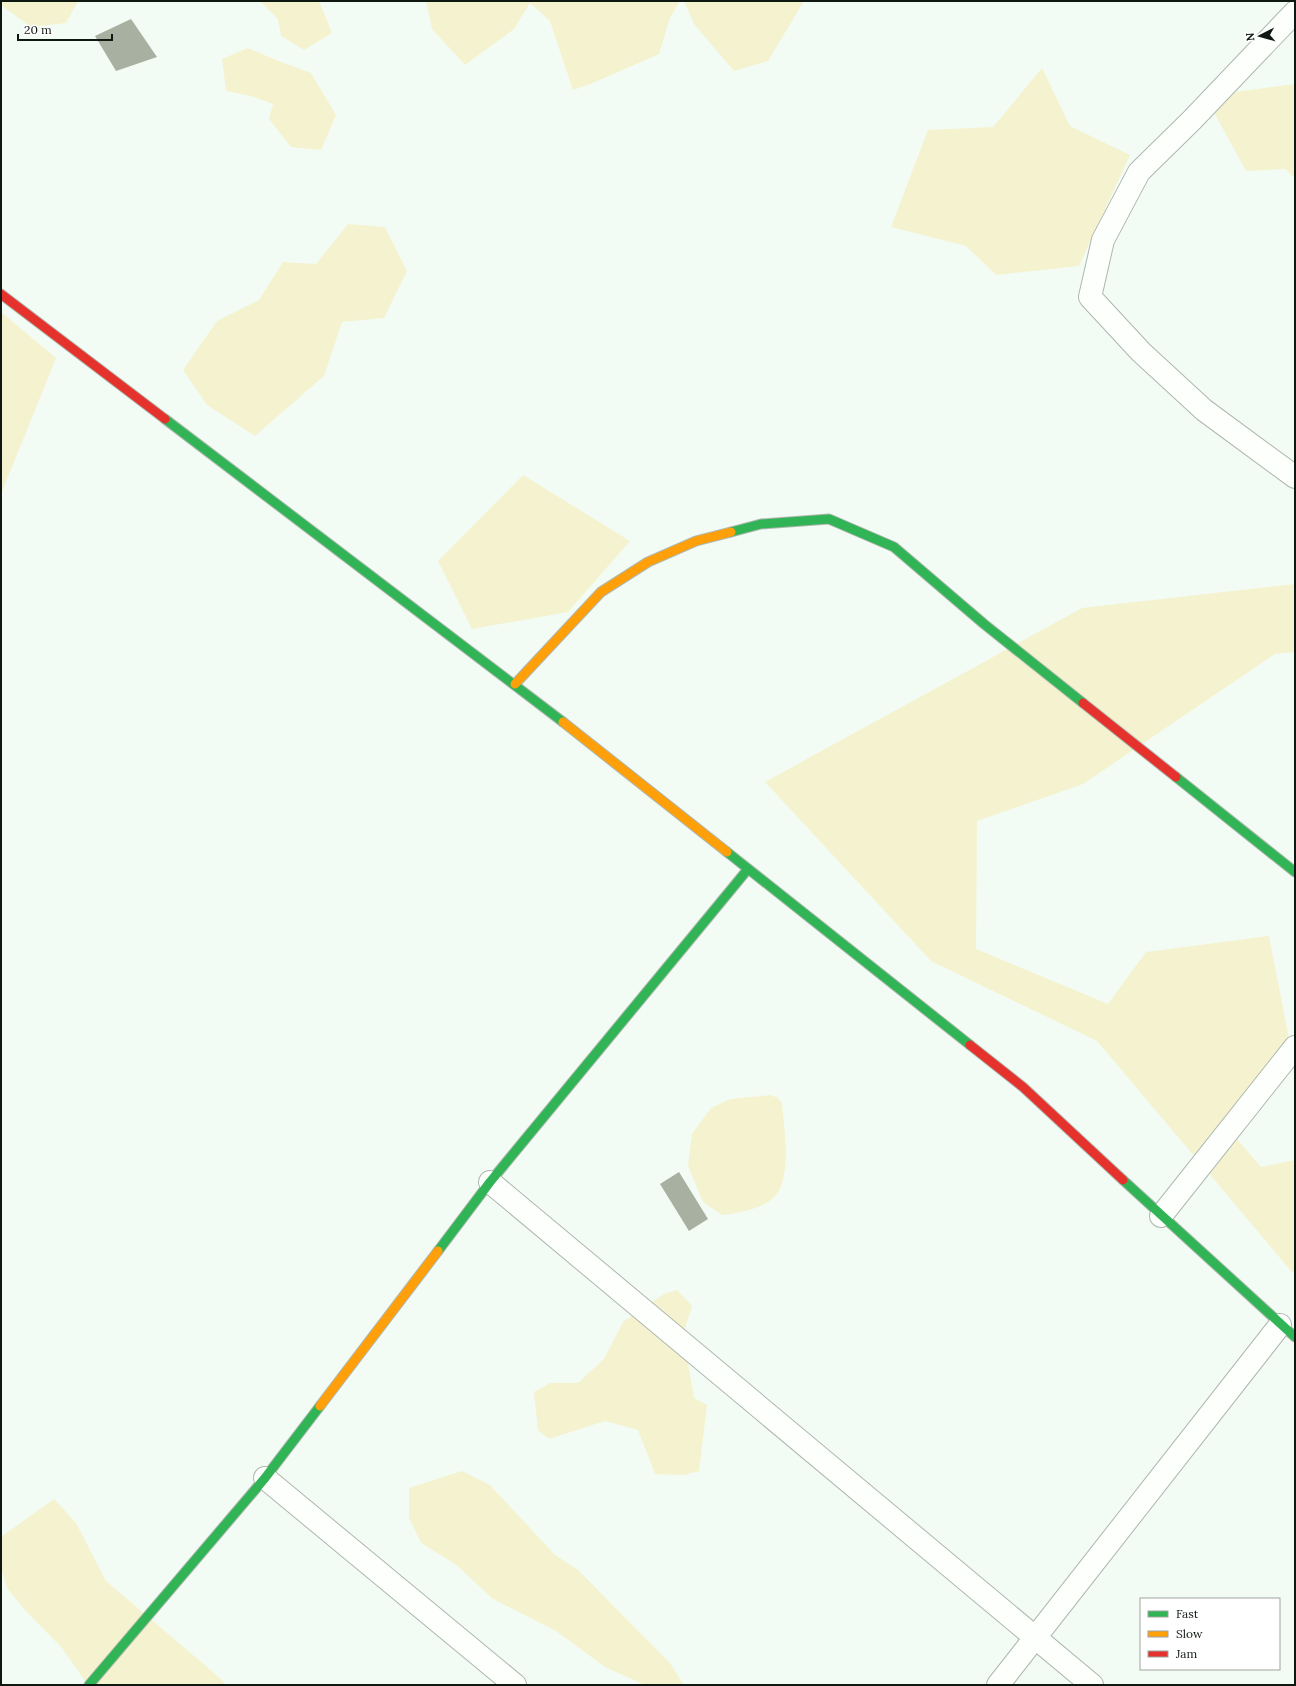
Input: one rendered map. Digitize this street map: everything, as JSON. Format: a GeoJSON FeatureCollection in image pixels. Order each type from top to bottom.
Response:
{"type":"FeatureCollection","features":[{"type":"Feature","properties":{"kind":"street"},"geometry":{"type":"LineString","coordinates":[[1294,17],[1139,172],[1103,240],[1090,297],[1141,352],[1204,410],[1295,477]]}},
{"type":"Feature","properties":{"kind":"street"},"geometry":{"type":"LineString","coordinates":[[1,294],[515,684],[1023,1087],[1161,1216],[1288,1331],[1035,1637],[998,1685]]}},
{"type":"Feature","properties":{"kind":"street"},"geometry":{"type":"LineString","coordinates":[[515,684],[601,592],[648,562],[696,541],[761,524],[828,519],[894,547],[984,624],[1295,872]]}},
{"type":"Feature","properties":{"kind":"street"},"geometry":{"type":"LineString","coordinates":[[89,1685],[265,1478],[490,1182],[748,869]]}},
{"type":"Feature","properties":{"kind":"street"},"geometry":{"type":"LineString","coordinates":[[1161,1216],[1295,1047]]}},
{"type":"Feature","properties":{"kind":"street"},"geometry":{"type":"LineString","coordinates":[[490,1182],[1092,1685]]}},
{"type":"Feature","properties":{"kind":"street"},"geometry":{"type":"LineString","coordinates":[[265,1478],[515,1685]]}},
{"type":"Feature","properties":{"kind":"shaded area"},"geometry":{"type":"Polygon","coordinates":[[[1,1],[78,1],[66,23],[31,27],[1,5],[1,1]]]}},
{"type":"Feature","properties":{"kind":"shaded area"},"geometry":{"type":"Polygon","coordinates":[[[261,1],[319,1],[332,33],[304,50],[281,36],[278,19],[261,1]]]}},
{"type":"Feature","properties":{"kind":"shaded area"},"geometry":{"type":"Polygon","coordinates":[[[426,1],[680,1],[670,18],[659,54],[593,83],[573,90],[550,21],[530,3],[514,29],[465,65],[432,29],[426,1]]]}},
{"type":"Feature","properties":{"kind":"shaded area"},"geometry":{"type":"Polygon","coordinates":[[[684,1],[804,1],[768,61],[734,71],[694,24],[684,1]]]}},
{"type":"Feature","properties":{"kind":"shaded area"},"geometry":{"type":"Polygon","coordinates":[[[248,48],[311,73],[336,115],[321,150],[291,147],[269,119],[273,104],[251,96],[226,91],[222,59],[248,48]]]}},
{"type":"Feature","properties":{"kind":"shaded area"},"geometry":{"type":"Polygon","coordinates":[[[1042,68],[1070,126],[1130,155],[1079,266],[996,275],[966,246],[891,227],[928,130],[993,127],[1042,68]]]}},
{"type":"Feature","properties":{"kind":"shaded area"},"geometry":{"type":"Polygon","coordinates":[[[1295,84],[1295,179],[1286,169],[1246,171],[1205,96],[1295,84]]]}},
{"type":"Feature","properties":{"kind":"shaded area"},"geometry":{"type":"Polygon","coordinates":[[[348,224],[385,227],[407,271],[384,318],[342,322],[324,376],[255,436],[207,405],[183,370],[217,321],[259,300],[283,262],[316,264],[348,224]]]}},
{"type":"Feature","properties":{"kind":"shaded area"},"geometry":{"type":"Polygon","coordinates":[[[1,312],[56,358],[1,494],[1,312]]]}},
{"type":"Feature","properties":{"kind":"shaded area"},"geometry":{"type":"Polygon","coordinates":[[[523,475],[630,541],[568,612],[472,629],[438,561],[523,475]]]}},
{"type":"Feature","properties":{"kind":"shaded area"},"geometry":{"type":"Polygon","coordinates":[[[1295,584],[1295,652],[1275,654],[1083,784],[977,821],[976,949],[1108,1004],[1146,952],[1269,936],[1291,1049],[1229,1130],[1261,1167],[1295,1160],[1295,1271],[1292,1272],[1097,1041],[931,961],[765,782],[1082,608],[1295,584]]]}},
{"type":"Feature","properties":{"kind":"shaded area"},"geometry":{"type":"Polygon","coordinates":[[[771,1095],[778,1098],[782,1103],[786,1150],[784,1176],[781,1186],[776,1195],[765,1204],[751,1210],[722,1215],[703,1202],[688,1166],[692,1134],[711,1108],[730,1099],[771,1095]]]}},
{"type":"Feature","properties":{"kind":"shaded area"},"geometry":{"type":"Polygon","coordinates":[[[677,1290],[692,1306],[683,1335],[694,1398],[707,1405],[699,1471],[684,1475],[655,1474],[638,1430],[605,1421],[549,1439],[538,1430],[534,1392],[550,1383],[578,1383],[604,1359],[623,1322],[664,1294],[677,1290]]]}},
{"type":"Feature","properties":{"kind":"shaded area"},"geometry":{"type":"Polygon","coordinates":[[[462,1471],[490,1485],[555,1555],[578,1570],[670,1663],[684,1685],[645,1685],[605,1667],[556,1631],[493,1599],[455,1564],[421,1543],[409,1518],[409,1488],[462,1471]]]}},
{"type":"Feature","properties":{"kind":"shaded area"},"geometry":{"type":"Polygon","coordinates":[[[54,1499],[76,1523],[106,1581],[221,1679],[225,1685],[88,1685],[62,1648],[25,1610],[7,1588],[1,1568],[1,1537],[54,1499]]]}},
{"type":"Feature","properties":{"kind":"building"},"geometry":{"type":"Polygon","coordinates":[[[131,19],[157,57],[116,71],[95,36],[131,19]]]}},
{"type":"Feature","properties":{"kind":"building"},"geometry":{"type":"Polygon","coordinates":[[[679,1172],[708,1219],[689,1231],[660,1184],[679,1172]]]}},
{"type":"Feature","properties":{"kind":"traffic: fast"},"geometry":{"type":"LineString","coordinates":[[165,419],[563,722]]}},
{"type":"Feature","properties":{"kind":"traffic: fast"},"geometry":{"type":"LineString","coordinates":[[731,532],[761,524],[829,519],[894,547],[984,624],[1083,703]]}},
{"type":"Feature","properties":{"kind":"traffic: fast"},"geometry":{"type":"LineString","coordinates":[[1176,777],[1295,872]]}},
{"type":"Feature","properties":{"kind":"traffic: fast"},"geometry":{"type":"LineString","coordinates":[[727,852],[970,1045]]}},
{"type":"Feature","properties":{"kind":"traffic: fast"},"geometry":{"type":"LineString","coordinates":[[438,1251],[490,1182],[748,869]]}},
{"type":"Feature","properties":{"kind":"traffic: fast"},"geometry":{"type":"LineString","coordinates":[[1123,1180],[1295,1337]]}},
{"type":"Feature","properties":{"kind":"traffic: fast"},"geometry":{"type":"LineString","coordinates":[[89,1685],[265,1478],[320,1406]]}},
{"type":"Feature","properties":{"kind":"traffic: slow"},"geometry":{"type":"LineString","coordinates":[[515,684],[601,592],[648,562],[696,541],[731,532]]}},
{"type":"Feature","properties":{"kind":"traffic: slow"},"geometry":{"type":"LineString","coordinates":[[563,722],[727,852]]}},
{"type":"Feature","properties":{"kind":"traffic: slow"},"geometry":{"type":"LineString","coordinates":[[320,1406],[438,1251]]}},
{"type":"Feature","properties":{"kind":"traffic: jam"},"geometry":{"type":"LineString","coordinates":[[1,294],[165,419]]}},
{"type":"Feature","properties":{"kind":"traffic: jam"},"geometry":{"type":"LineString","coordinates":[[1083,703],[1176,777]]}},
{"type":"Feature","properties":{"kind":"traffic: jam"},"geometry":{"type":"LineString","coordinates":[[970,1045],[1023,1087],[1123,1180]]}}]}
